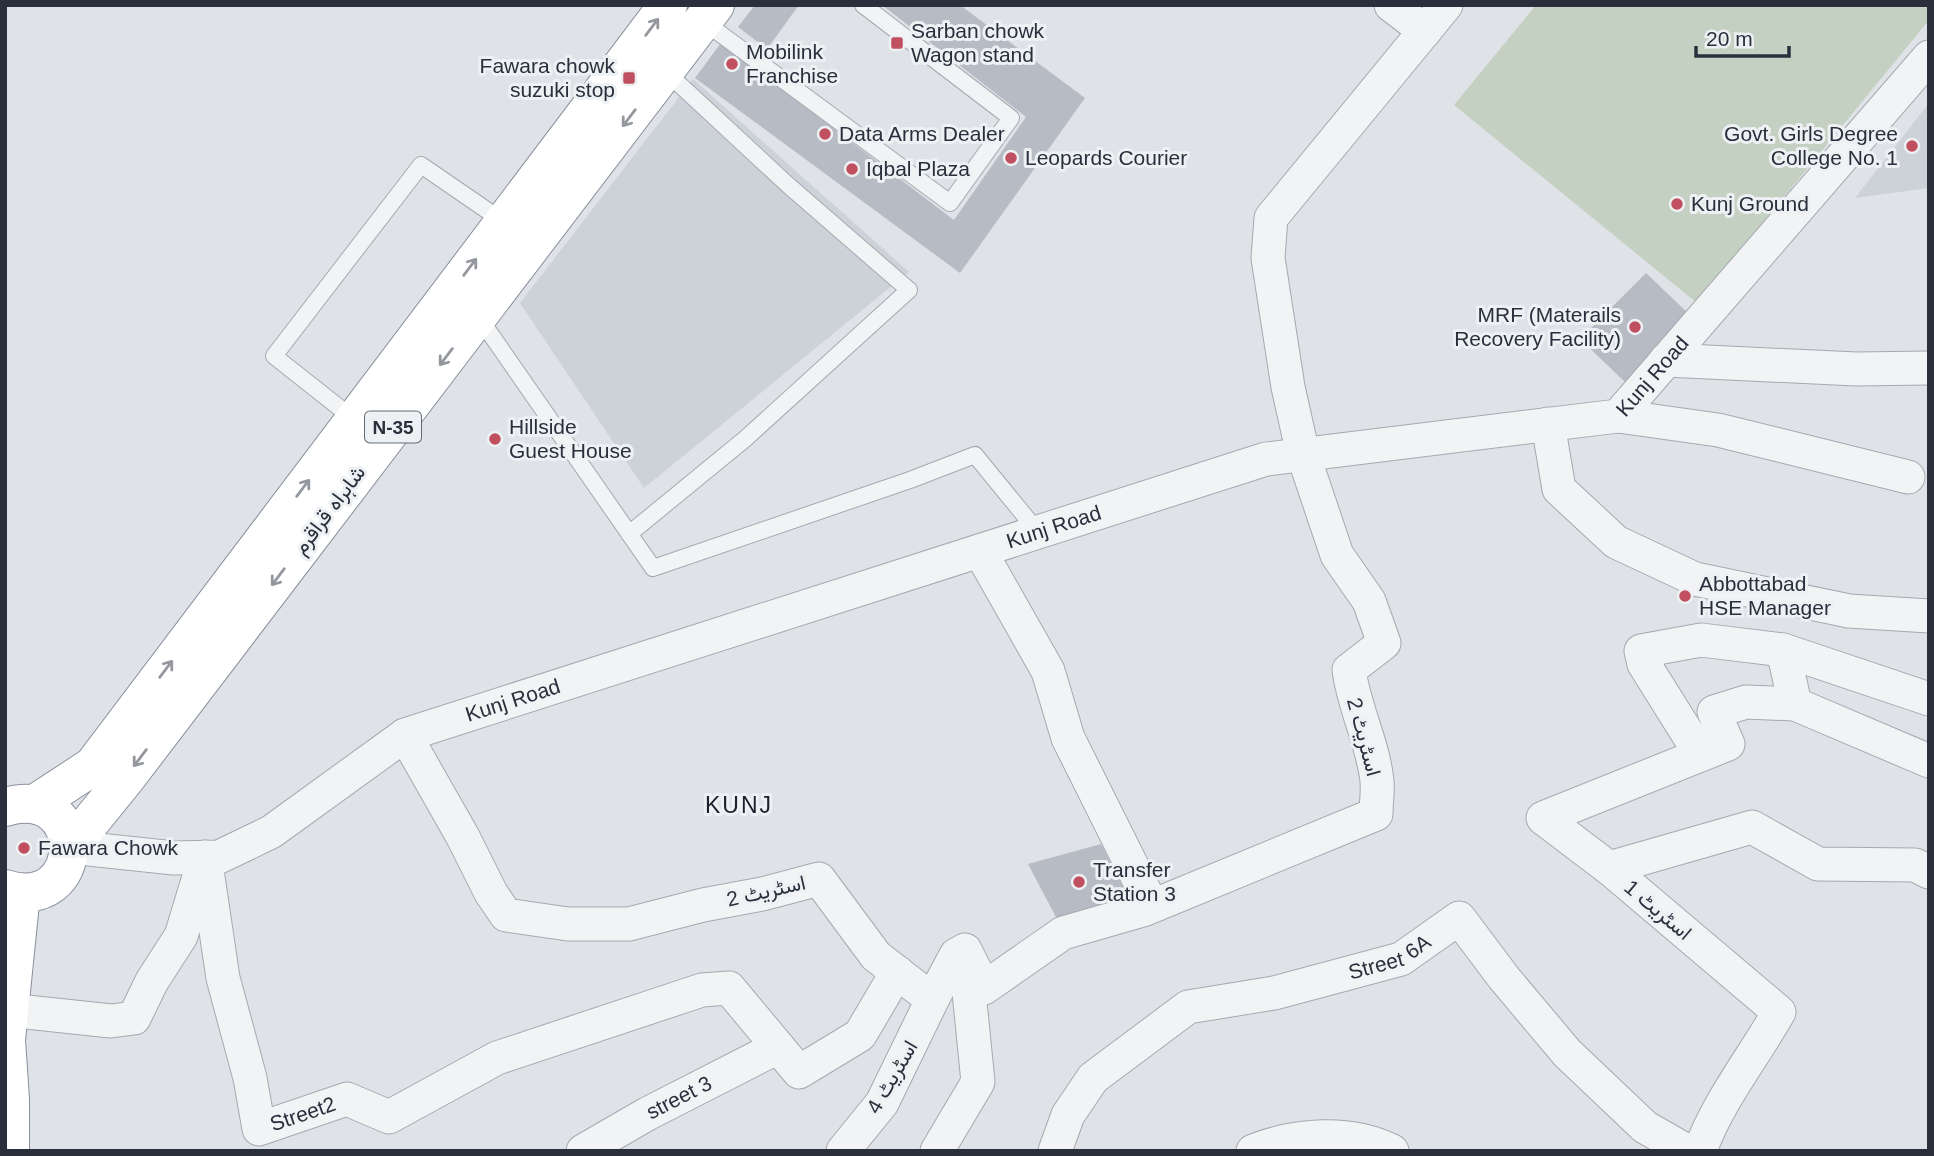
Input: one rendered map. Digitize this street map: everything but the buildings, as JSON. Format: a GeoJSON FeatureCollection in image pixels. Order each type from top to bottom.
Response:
{"type":"FeatureCollection","features":[{"type":"Feature","properties":{"kind":"highway","name":"شاہراہ قراقرم"},"geometry":{"type":"LineString","coordinates":[[13,806],[93,766],[668,5]]}},
{"type":"Feature","properties":{"kind":"highway","name":"شاہراہ قراقرم"},"geometry":{"type":"LineString","coordinates":[[10,1151],[6,1040],[13,891],[36,892],[50,886],[64,869],[70,847],[126,778],[709,13]]}},
{"type":"Feature","properties":{"kind":"highway","name":"شاہراہ قراقرم"},"geometry":{"type":"LineString","coordinates":[[13,806],[49,809],[67,832],[70,847]]}},
{"type":"Feature","properties":{"kind":"street"},"geometry":{"type":"LineString","coordinates":[[1391,5],[1425,31]]}},
{"type":"Feature","properties":{"kind":"street"},"geometry":{"type":"LineString","coordinates":[[1303,454],[1268,258],[1270,218],[1446,5]]}},
{"type":"Feature","properties":{"kind":"street","name":"Kunj Road"},"geometry":{"type":"LineString","coordinates":[[70,847],[174,858],[219,857],[271,832],[405,735],[1266,459],[1618,416],[1929,57]]}},
{"type":"Feature","properties":{"kind":"street"},"geometry":{"type":"LineString","coordinates":[[1666,360],[1856,369],[1929,368]]}},
{"type":"Feature","properties":{"kind":"street"},"geometry":{"type":"LineString","coordinates":[[1618,416],[1718,430],[1918,479]]}},
{"type":"Feature","properties":{"kind":"street"},"geometry":{"type":"LineString","coordinates":[[1548,425],[1559,489],[1616,542],[1695,579],[1849,611],[1929,616]]}},
{"type":"Feature","properties":{"kind":"street","name":"اسٹریٹ 2"},"geometry":{"type":"LineString","coordinates":[[965,950],[984,988],[1063,933],[1152,906],[1376,814],[1377,782],[1352,691],[1349,670],[1384,643],[1369,601],[1337,555],[1303,454]]}},
{"type":"Feature","properties":{"kind":"street"},"geometry":{"type":"LineString","coordinates":[[980,551],[1048,671],[1068,738],[1152,906]]}},
{"type":"Feature","properties":{"kind":"street"},"geometry":{"type":"LineString","coordinates":[[1701,755],[1644,664],[1641,651],[1701,640],[1783,650],[1929,699]]}},
{"type":"Feature","properties":{"kind":"street"},"geometry":{"type":"LineString","coordinates":[[1783,650],[1795,704],[1929,761]]}},
{"type":"Feature","properties":{"kind":"street","name":"اسٹریٹ 1"},"geometry":{"type":"LineString","coordinates":[[1700,1151],[1711,1121],[1779,1012],[1609,868],[1543,818],[1728,744],[1714,712],[1746,702],[1795,704]]}},
{"type":"Feature","properties":{"kind":"street","name":"اسٹریٹ 2"},"geometry":{"type":"LineString","coordinates":[[405,735],[463,837],[491,893],[506,915],[568,924],[629,924],[818,879],[876,956],[933,998]]}},
{"type":"Feature","properties":{"kind":"street"},"geometry":{"type":"LineString","coordinates":[[1609,868],[1752,827],[1818,864],[1915,865],[1929,872]]}},
{"type":"Feature","properties":{"kind":"street"},"geometry":{"type":"LineString","coordinates":[[8,1010],[111,1021],[135,1018],[152,981],[181,936],[205,857]]}},
{"type":"Feature","properties":{"kind":"street","name":"Street2"},"geometry":{"type":"LineString","coordinates":[[205,857],[223,978],[250,1078],[259,1129],[347,1100],[389,1117],[497,1058],[702,990],[729,988],[799,1072],[860,1035],[897,972]]}},
{"type":"Feature","properties":{"kind":"street","name":"Street 6A"},"geometry":{"type":"LineString","coordinates":[[1055,1151],[1068,1115],[1093,1078],[1188,1007],[1274,993],[1401,960],[1459,918],[1504,978],[1567,1053],[1645,1127],[1687,1151]]}},
{"type":"Feature","properties":{"kind":"street"},"geometry":{"type":"LineString","coordinates":[[933,998],[956,955],[965,950],[978,1082],[937,1151]]}},
{"type":"Feature","properties":{"kind":"street","name":"اسٹریٹ 4"},"geometry":{"type":"LineString","coordinates":[[843,1151],[883,1102],[933,998]]}},
{"type":"Feature","properties":{"kind":"street","name":"street 3"},"geometry":{"type":"LineString","coordinates":[[583,1151],[647,1114],[778,1047]]}},
{"type":"Feature","properties":{"kind":"street"},"geometry":{"type":"LineString","coordinates":[[1253,1151],[1272,1143],[1338,1136],[1377,1143],[1392,1151]]}},
{"type":"Feature","properties":{"kind":"lane"},"geometry":{"type":"LineString","coordinates":[[709,13],[950,203],[1011,118],[863,5]]}},
{"type":"Feature","properties":{"kind":"lane"},"geometry":{"type":"LineString","coordinates":[[629,534],[745,439],[909,289],[788,185],[665,71]]}},
{"type":"Feature","properties":{"kind":"lane"},"geometry":{"type":"LineString","coordinates":[[355,420],[274,356],[421,165],[504,222]]}},
{"type":"Feature","properties":{"kind":"lane"},"geometry":{"type":"LineString","coordinates":[[478,316],[653,568],[975,455],[1038,532]]}},
{"type":"Feature","properties":{"kind":"shaded area"},"geometry":{"type":"Polygon","coordinates":[[[693,79],[909,272],[644,488],[520,303],[693,79]]]}},
{"type":"Feature","properties":{"kind":"shaded area","name":"Govt. Girls Degree College No. 1"},"geometry":{"type":"Polygon","coordinates":[[[1929,103],[1929,188],[1855,198],[1929,103]]]}},
{"type":"Feature","properties":{"kind":"green space","name":"Kunj Ground"},"geometry":{"type":"Polygon","coordinates":[[[1536,5],[1929,5],[1929,20],[1697,303],[1454,105],[1536,5]]]}},
{"type":"Feature","properties":{"kind":"place","name":"Sarban chowk Wagon stand"},"geometry":{"type":"Point","coordinates":[897,43]}},
{"type":"Feature","properties":{"kind":"place","name":"Mobilink Franchise"},"geometry":{"type":"Point","coordinates":[732,64]}},
{"type":"Feature","properties":{"kind":"place","name":"Fawara chowk suzuki stop"},"geometry":{"type":"Point","coordinates":[629,78]}},
{"type":"Feature","properties":{"kind":"place","name":"Data Arms Dealer"},"geometry":{"type":"Point","coordinates":[825,134]}},
{"type":"Feature","properties":{"kind":"place","name":"Govt. Girls Degree College No. 1"},"geometry":{"type":"Point","coordinates":[1912,146]}},
{"type":"Feature","properties":{"kind":"place","name":"Leopards Courier"},"geometry":{"type":"Point","coordinates":[1011,158]}},
{"type":"Feature","properties":{"kind":"place","name":"Iqbal Plaza"},"geometry":{"type":"Point","coordinates":[852,169]}},
{"type":"Feature","properties":{"kind":"place","name":"Kunj Ground"},"geometry":{"type":"Point","coordinates":[1677,204]}},
{"type":"Feature","properties":{"kind":"place","name":"MRF (Materails Recovery Facility)"},"geometry":{"type":"Point","coordinates":[1635,327]}},
{"type":"Feature","properties":{"kind":"place","name":"Hillside Guest House"},"geometry":{"type":"Point","coordinates":[495,439]}},
{"type":"Feature","properties":{"kind":"place","name":"Abbottabad HSE Manager"},"geometry":{"type":"Point","coordinates":[1685,596]}},
{"type":"Feature","properties":{"kind":"place","name":"Fawara Chowk"},"geometry":{"type":"Point","coordinates":[24,848]}},
{"type":"Feature","properties":{"kind":"place","name":"Transfer Station 3"},"geometry":{"type":"Point","coordinates":[1079,882]}},
{"type":"Feature","properties":{"kind":"district","name":"KUNJ"},"geometry":{"type":"Point","coordinates":[739,805]}}]}
